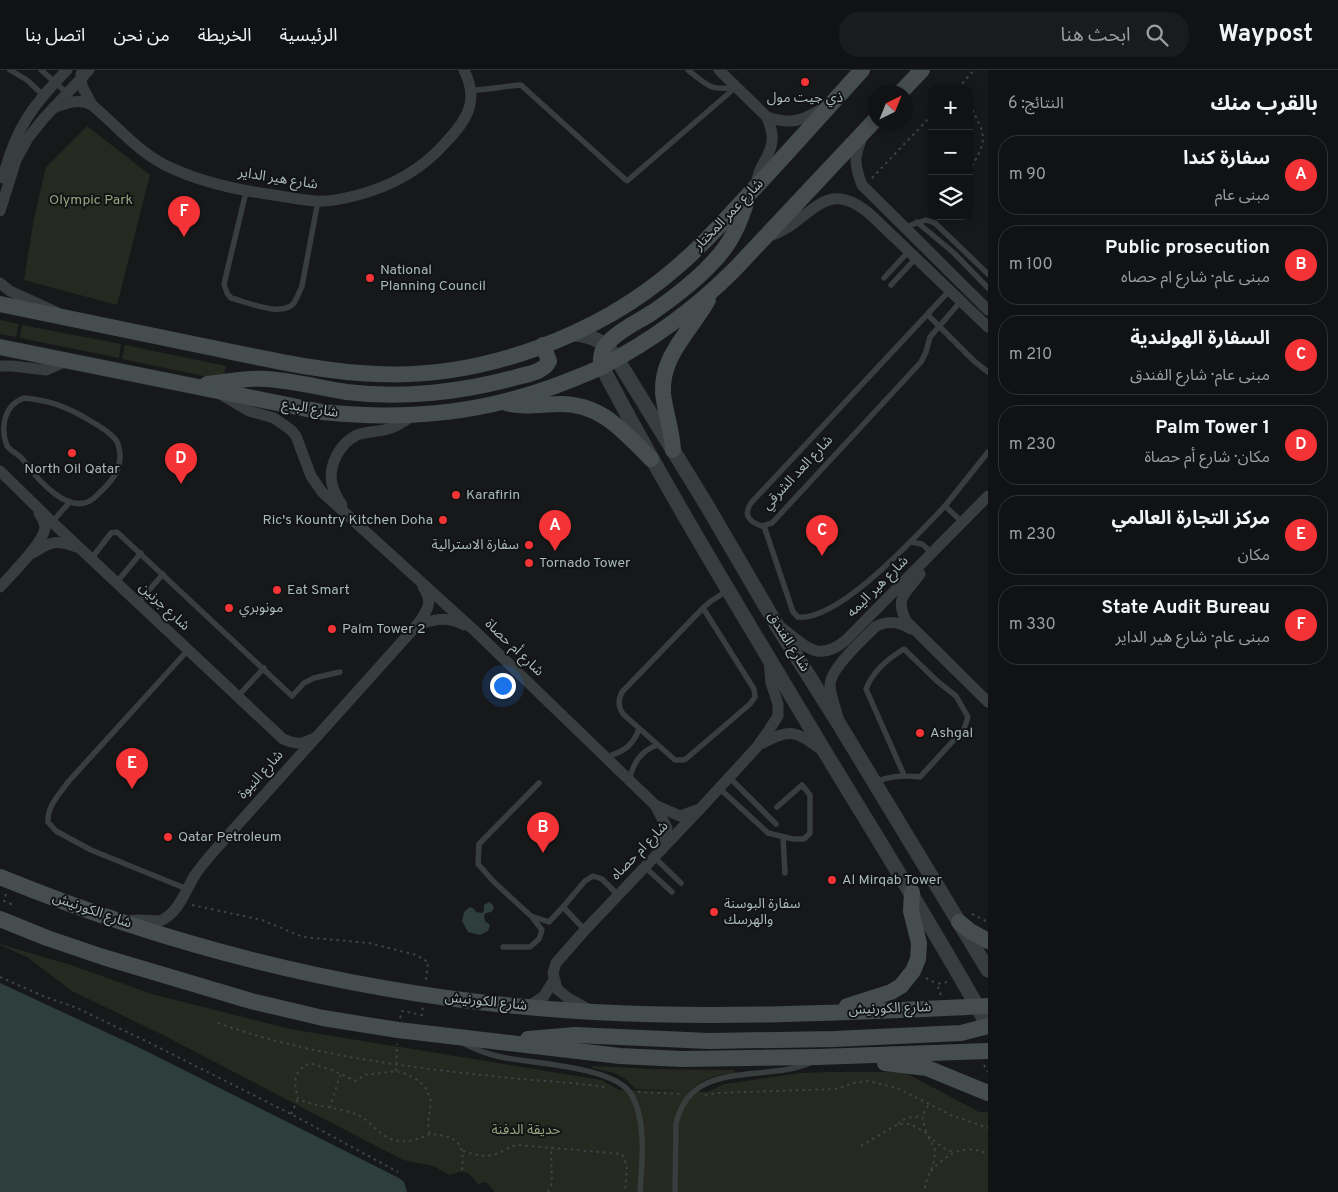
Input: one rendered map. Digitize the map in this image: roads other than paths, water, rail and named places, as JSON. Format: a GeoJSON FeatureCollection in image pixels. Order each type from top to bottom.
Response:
{"type":"FeatureCollection","features":[{"type":"Feature","properties":{"kind":"main road","name":"شارع عمر المختار"},"geometry":{"type":"LineString","coordinates":[[573,334],[617,310],[647,290],[702,245],[862,70]]}},
{"type":"Feature","properties":{"kind":"main road"},"geometry":{"type":"LineString","coordinates":[[908,85],[922,70]]}},
{"type":"Feature","properties":{"kind":"main road"},"geometry":{"type":"LineString","coordinates":[[617,359],[670,324],[712,292],[868,127]]}},
{"type":"Feature","properties":{"kind":"main road"},"geometry":{"type":"LineString","coordinates":[[602,367],[602,355],[606,345],[685,288],[712,263],[739,226],[752,191]]}},
{"type":"Feature","properties":{"kind":"main road"},"geometry":{"type":"LineString","coordinates":[[673,450],[672,435],[663,391],[665,370],[676,347],[696,320],[712,292]]}},
{"type":"Feature","properties":{"kind":"main road"},"geometry":{"type":"LineString","coordinates":[[0,304],[264,358],[344,372],[379,374],[412,374],[471,367],[573,334]]}},
{"type":"Feature","properties":{"kind":"main road"},"geometry":{"type":"LineString","coordinates":[[190,386],[266,378],[348,392],[380,395],[416,394],[503,381],[540,370],[549,361],[543,345]]}},
{"type":"Feature","properties":{"kind":"main road","name":"شارع البدع"},"geometry":{"type":"LineString","coordinates":[[0,347],[322,412],[412,416],[470,410],[502,402],[548,388],[602,367],[617,359]]}},
{"type":"Feature","properties":{"kind":"main road"},"geometry":{"type":"LineString","coordinates":[[502,402],[517,406],[561,404],[591,408],[621,428],[651,459]]}},
{"type":"Feature","properties":{"kind":"main road","name":"شارع الكورنيش"},"geometry":{"type":"LineString","coordinates":[[0,877],[124,923],[229,954],[336,979],[425,995],[528,1007],[595,1012],[684,1015],[983,1006]]}},
{"type":"Feature","properties":{"kind":"main road"},"geometry":{"type":"LineString","coordinates":[[835,1011],[891,992],[901,986],[913,971],[918,959],[919,942],[911,911],[912,892]]}},
{"type":"Feature","properties":{"kind":"main road"},"geometry":{"type":"LineString","coordinates":[[0,919],[47,938],[119,962],[251,1002],[323,1018],[451,1038],[620,1056],[682,1059],[818,1058],[988,1051]]}},
{"type":"Feature","properties":{"kind":"main road"},"geometry":{"type":"LineString","coordinates":[[959,922],[988,941]]}},
{"type":"Feature","properties":{"kind":"main road"},"geometry":{"type":"LineString","coordinates":[[506,1043],[536,1038],[575,1035],[709,1041],[834,1039],[961,1033],[988,1026]]}},
{"type":"Feature","properties":{"kind":"main road"},"geometry":{"type":"LineString","coordinates":[[866,1056],[889,1064],[926,1068],[988,1093]]}},
{"type":"Feature","properties":{"kind":"street"},"geometry":{"type":"LineString","coordinates":[[0,191],[9,155],[18,132],[30,111],[67,70]]}},
{"type":"Feature","properties":{"kind":"street"},"geometry":{"type":"LineString","coordinates":[[0,208],[22,149],[36,128],[81,74],[89,70]]}},
{"type":"Feature","properties":{"kind":"street"},"geometry":{"type":"LineString","coordinates":[[464,70],[469,79],[471,90]]}},
{"type":"Feature","properties":{"kind":"street"},"geometry":{"type":"LineString","coordinates":[[719,70],[767,117],[785,122],[794,122],[830,105]]}},
{"type":"Feature","properties":{"kind":"street","name":"شارع هير الداير"},"geometry":{"type":"LineString","coordinates":[[81,74],[92,105],[144,153],[164,165],[192,176],[246,192],[318,202],[343,199],[372,191],[391,184],[415,171],[445,144],[462,124],[470,104],[471,90]]}},
{"type":"Feature","properties":{"kind":"street"},"geometry":{"type":"LineString","coordinates":[[53,108],[73,101],[83,101],[92,105]]}},
{"type":"Feature","properties":{"kind":"street"},"geometry":{"type":"LineString","coordinates":[[752,191],[758,172],[769,152],[773,139],[767,117]]}},
{"type":"Feature","properties":{"kind":"street"},"geometry":{"type":"LineString","coordinates":[[868,129],[857,151],[855,168],[862,185],[985,307]]}},
{"type":"Feature","properties":{"kind":"street"},"geometry":{"type":"LineString","coordinates":[[766,237],[788,227],[821,203],[838,198],[855,203],[864,208],[988,327]]}},
{"type":"Feature","properties":{"kind":"street"},"geometry":{"type":"LineString","coordinates":[[0,283],[10,291],[39,303],[64,317]]}},
{"type":"Feature","properties":{"kind":"street","name":"شارع الفندق"},"geometry":{"type":"LineString","coordinates":[[573,334],[591,337],[606,345],[617,359],[776,624],[875,782],[988,970]]}},
{"type":"Feature","properties":{"kind":"street"},"geometry":{"type":"LineString","coordinates":[[0,366],[46,370],[67,361]]}},
{"type":"Feature","properties":{"kind":"street","name":"شارع الفندق"},"geometry":{"type":"LineString","coordinates":[[602,367],[651,459],[729,590],[826,752],[983,1006],[988,1026]]}},
{"type":"Feature","properties":{"kind":"street","name":"شارع أم حصاة"},"geometry":{"type":"LineString","coordinates":[[215,390],[249,411],[274,418],[291,430],[296,436],[311,476],[322,492],[475,631],[655,805],[667,828],[658,853]]}},
{"type":"Feature","properties":{"kind":"street","name":"شارع أم حصاة"},"geometry":{"type":"LineString","coordinates":[[348,516],[334,492],[332,483],[332,468],[339,450],[355,436],[364,432],[392,428],[412,416]]}},
{"type":"Feature","properties":{"kind":"street","name":"شارع جرنين"},"geometry":{"type":"LineString","coordinates":[[0,471],[116,583],[283,739],[294,744],[302,743],[316,736]]}},
{"type":"Feature","properties":{"kind":"street","name":"شارع هير اليمه"},"geometry":{"type":"LineString","coordinates":[[776,624],[806,648],[815,652],[833,650],[846,640],[988,496]]}},
{"type":"Feature","properties":{"kind":"street"},"geometry":{"type":"LineString","coordinates":[[0,587],[42,537],[45,529],[44,521],[34,505]]}},
{"type":"Feature","properties":{"kind":"street"},"geometry":{"type":"LineString","coordinates":[[27,557],[45,545],[56,542],[80,548]]}},
{"type":"Feature","properties":{"kind":"street"},"geometry":{"type":"LineString","coordinates":[[932,554],[918,577],[901,598],[902,613],[913,630],[988,702]]}},
{"type":"Feature","properties":{"kind":"street","name":"شارع النيوة"},"geometry":{"type":"LineString","coordinates":[[124,923],[138,920],[160,921],[169,916],[204,863],[417,625],[429,604],[425,591],[413,573]]}},
{"type":"Feature","properties":{"kind":"street"},"geometry":{"type":"LineString","coordinates":[[417,625],[431,620],[448,618],[475,631]]}},
{"type":"Feature","properties":{"kind":"street"},"geometry":{"type":"LineString","coordinates":[[839,724],[830,686],[831,677],[837,668],[875,627],[881,624],[895,622],[913,630]]}},
{"type":"Feature","properties":{"kind":"street","name":"شارع ام حصاه"},"geometry":{"type":"LineString","coordinates":[[528,1007],[544,996],[554,980],[553,973],[556,964],[585,930],[757,747],[778,716],[778,704],[768,666],[769,656]]}},
{"type":"Feature","properties":{"kind":"street","name":"شارع ام حصاه"},"geometry":{"type":"LineString","coordinates":[[757,747],[784,732],[806,739],[826,752]]}},
{"type":"Feature","properties":{"kind":"street","name":"شارع أم حصاة"},"geometry":{"type":"LineString","coordinates":[[655,805],[680,816],[700,809]]}},
{"type":"Feature","properties":{"kind":"street"},"geometry":{"type":"LineString","coordinates":[[554,980],[557,989],[563,994],[580,1006],[595,1012]]}},
{"type":"Feature","properties":{"kind":"lane"},"geometry":{"type":"LineString","coordinates":[[10,70],[43,95]]}},
{"type":"Feature","properties":{"kind":"lane"},"geometry":{"type":"LineString","coordinates":[[20,76],[26,70]]}},
{"type":"Feature","properties":{"kind":"lane"},"geometry":{"type":"LineString","coordinates":[[41,70],[67,93]]}},
{"type":"Feature","properties":{"kind":"lane"},"geometry":{"type":"LineString","coordinates":[[688,70],[710,88],[736,87]]}},
{"type":"Feature","properties":{"kind":"lane"},"geometry":{"type":"LineString","coordinates":[[471,90],[490,90],[521,85],[627,181],[736,87]]}},
{"type":"Feature","properties":{"kind":"lane"},"geometry":{"type":"LineString","coordinates":[[246,192],[224,284],[232,298],[269,309],[288,307],[294,303],[298,295],[302,286],[318,202]]}},
{"type":"Feature","properties":{"kind":"lane"},"geometry":{"type":"LineString","coordinates":[[904,227],[926,220],[935,223],[988,274]]}},
{"type":"Feature","properties":{"kind":"lane"},"geometry":{"type":"LineString","coordinates":[[917,222],[954,253],[988,288],[985,307]]}},
{"type":"Feature","properties":{"kind":"lane"},"geometry":{"type":"LineString","coordinates":[[884,278],[912,254]]}},
{"type":"Feature","properties":{"kind":"lane"},"geometry":{"type":"LineString","coordinates":[[891,285],[912,254]]}},
{"type":"Feature","properties":{"kind":"lane","name":"شارع العد الشرقي"},"geometry":{"type":"LineString","coordinates":[[950,290],[751,503],[747,517],[756,524],[764,526],[772,523],[921,362],[930,337],[961,301]]}},
{"type":"Feature","properties":{"kind":"lane"},"geometry":{"type":"LineString","coordinates":[[928,315],[974,361],[988,372]]}},
{"type":"Feature","properties":{"kind":"lane"},"geometry":{"type":"LineString","coordinates":[[52,522],[70,503],[89,501],[110,483],[116,475],[120,462],[119,446],[116,440],[103,428],[67,407],[39,399],[24,398],[15,402],[9,407],[2,422],[1,431],[5,444],[24,460],[41,482],[70,503]]}},
{"type":"Feature","properties":{"kind":"lane"},"geometry":{"type":"LineString","coordinates":[[764,526],[793,612],[798,617],[806,618],[857,592],[945,506],[988,452]]}},
{"type":"Feature","properties":{"kind":"lane"},"geometry":{"type":"LineString","coordinates":[[945,506],[962,522]]}},
{"type":"Feature","properties":{"kind":"lane"},"geometry":{"type":"LineString","coordinates":[[91,559],[111,533],[114,532],[127,540],[292,696],[304,683],[314,678],[340,672]]}},
{"type":"Feature","properties":{"kind":"lane"},"geometry":{"type":"LineString","coordinates":[[910,542],[922,544],[932,554]]}},
{"type":"Feature","properties":{"kind":"lane"},"geometry":{"type":"LineString","coordinates":[[116,583],[141,553]]}},
{"type":"Feature","properties":{"kind":"lane"},"geometry":{"type":"LineString","coordinates":[[138,603],[164,574]]}},
{"type":"Feature","properties":{"kind":"lane"},"geometry":{"type":"LineString","coordinates":[[703,608],[754,689],[755,697],[750,704],[684,760],[675,760],[639,729],[620,709],[619,703],[622,692],[703,608],[711,600],[729,590]]}},
{"type":"Feature","properties":{"kind":"lane"},"geometry":{"type":"LineString","coordinates":[[875,782],[887,777],[904,775],[920,777],[964,729],[968,716],[956,696],[937,681],[904,649],[889,658],[870,679],[866,689],[904,775]]}},
{"type":"Feature","properties":{"kind":"lane"},"geometry":{"type":"LineString","coordinates":[[187,889],[91,850],[56,830],[48,822],[48,815],[51,805],[68,782],[188,650]]}},
{"type":"Feature","properties":{"kind":"lane"},"geometry":{"type":"LineString","coordinates":[[238,696],[264,668]]}},
{"type":"Feature","properties":{"kind":"lane"},"geometry":{"type":"LineString","coordinates":[[606,757],[620,753],[630,746],[639,729]]}},
{"type":"Feature","properties":{"kind":"lane"},"geometry":{"type":"LineString","coordinates":[[629,780],[634,763],[638,757],[657,744]]}},
{"type":"Feature","properties":{"kind":"lane"},"geometry":{"type":"LineString","coordinates":[[729,777],[776,824]]}},
{"type":"Feature","properties":{"kind":"lane"},"geometry":{"type":"LineString","coordinates":[[539,783],[479,844],[478,864],[494,882],[531,916],[542,930]]}},
{"type":"Feature","properties":{"kind":"lane"},"geometry":{"type":"LineString","coordinates":[[719,788],[768,833],[793,839],[804,839],[810,833],[810,795],[802,786],[777,807]]}},
{"type":"Feature","properties":{"kind":"lane"},"geometry":{"type":"LineString","coordinates":[[782,836],[785,873]]}},
{"type":"Feature","properties":{"kind":"lane"},"geometry":{"type":"LineString","coordinates":[[658,853],[681,883]]}},
{"type":"Feature","properties":{"kind":"lane"},"geometry":{"type":"LineString","coordinates":[[645,867],[672,892]]}},
{"type":"Feature","properties":{"kind":"lane"},"geometry":{"type":"LineString","coordinates":[[503,947],[530,947],[539,939],[542,930],[584,881],[593,876],[602,879],[618,895]]}},
{"type":"Feature","properties":{"kind":"lane"},"geometry":{"type":"LineString","coordinates":[[563,907],[585,930]]}},
{"type":"Feature","properties":{"kind":"lane"},"geometry":{"type":"LineString","coordinates":[[531,916],[549,922]]}},
{"type":"Feature","properties":{"kind":"lane"},"geometry":{"type":"LineString","coordinates":[[451,1038],[482,1052],[502,1057],[606,1076],[631,1092],[638,1109],[642,1138],[640,1192]]}},
{"type":"Feature","properties":{"kind":"lane"},"geometry":{"type":"LineString","coordinates":[[674,1192],[676,1124],[681,1107],[690,1095],[707,1082],[721,1078],[789,1070],[803,1066],[818,1058]]}},
{"type":"Feature","properties":{"kind":"place","name":"ذي جيت مول"},"geometry":{"type":"Point","coordinates":[805,82]}},
{"type":"Feature","properties":{"kind":"place","name":"State Audit Bureau"},"geometry":{"type":"Point","coordinates":[184,237]}},
{"type":"Feature","properties":{"kind":"place","name":"National Planning Council"},"geometry":{"type":"Point","coordinates":[370,278]}},
{"type":"Feature","properties":{"kind":"place","name":"North Oil Qatar"},"geometry":{"type":"Point","coordinates":[72,453]}},
{"type":"Feature","properties":{"kind":"place","name":"Palm Tower 1"},"geometry":{"type":"Point","coordinates":[181,484]}},
{"type":"Feature","properties":{"kind":"place","name":"Karafirin"},"geometry":{"type":"Point","coordinates":[456,495]}},
{"type":"Feature","properties":{"kind":"place","name":"Ric's Kountry Kitchen Doha"},"geometry":{"type":"Point","coordinates":[443,520]}},
{"type":"Feature","properties":{"kind":"place","name":"سفارة الاسترالية"},"geometry":{"type":"Point","coordinates":[529,545]}},
{"type":"Feature","properties":{"kind":"place","name":"سفارة كندا"},"geometry":{"type":"Point","coordinates":[555,551]}},
{"type":"Feature","properties":{"kind":"place","name":"السفارة الهولندية"},"geometry":{"type":"Point","coordinates":[822,556]}},
{"type":"Feature","properties":{"kind":"place","name":"Tornado Tower"},"geometry":{"type":"Point","coordinates":[529,563]}},
{"type":"Feature","properties":{"kind":"place","name":"Eat Smart"},"geometry":{"type":"Point","coordinates":[277,590]}},
{"type":"Feature","properties":{"kind":"place","name":"مونوبري"},"geometry":{"type":"Point","coordinates":[229,608]}},
{"type":"Feature","properties":{"kind":"place","name":"Palm Tower 2"},"geometry":{"type":"Point","coordinates":[332,629]}},
{"type":"Feature","properties":{"kind":"place","name":"Ashgal"},"geometry":{"type":"Point","coordinates":[920,733]}},
{"type":"Feature","properties":{"kind":"place","name":"مركز التجارة العالمي"},"geometry":{"type":"Point","coordinates":[132,789]}},
{"type":"Feature","properties":{"kind":"place","name":"Qatar Petroleum"},"geometry":{"type":"Point","coordinates":[168,837]}},
{"type":"Feature","properties":{"kind":"place","name":"Public prosecution"},"geometry":{"type":"Point","coordinates":[543,853]}},
{"type":"Feature","properties":{"kind":"place","name":"Al Mirqab Tower"},"geometry":{"type":"Point","coordinates":[832,880]}},
{"type":"Feature","properties":{"kind":"place","name":"سفارة البوسنة والهرسك"},"geometry":{"type":"Point","coordinates":[714,912]}},
{"type":"Feature","properties":{"kind":"park label","name":"Olympic Park"},"geometry":{"type":"Point","coordinates":[91,200]}},
{"type":"Feature","properties":{"kind":"park label","name":"حديقة الدفنة"},"geometry":{"type":"Point","coordinates":[526,1130]}}]}
